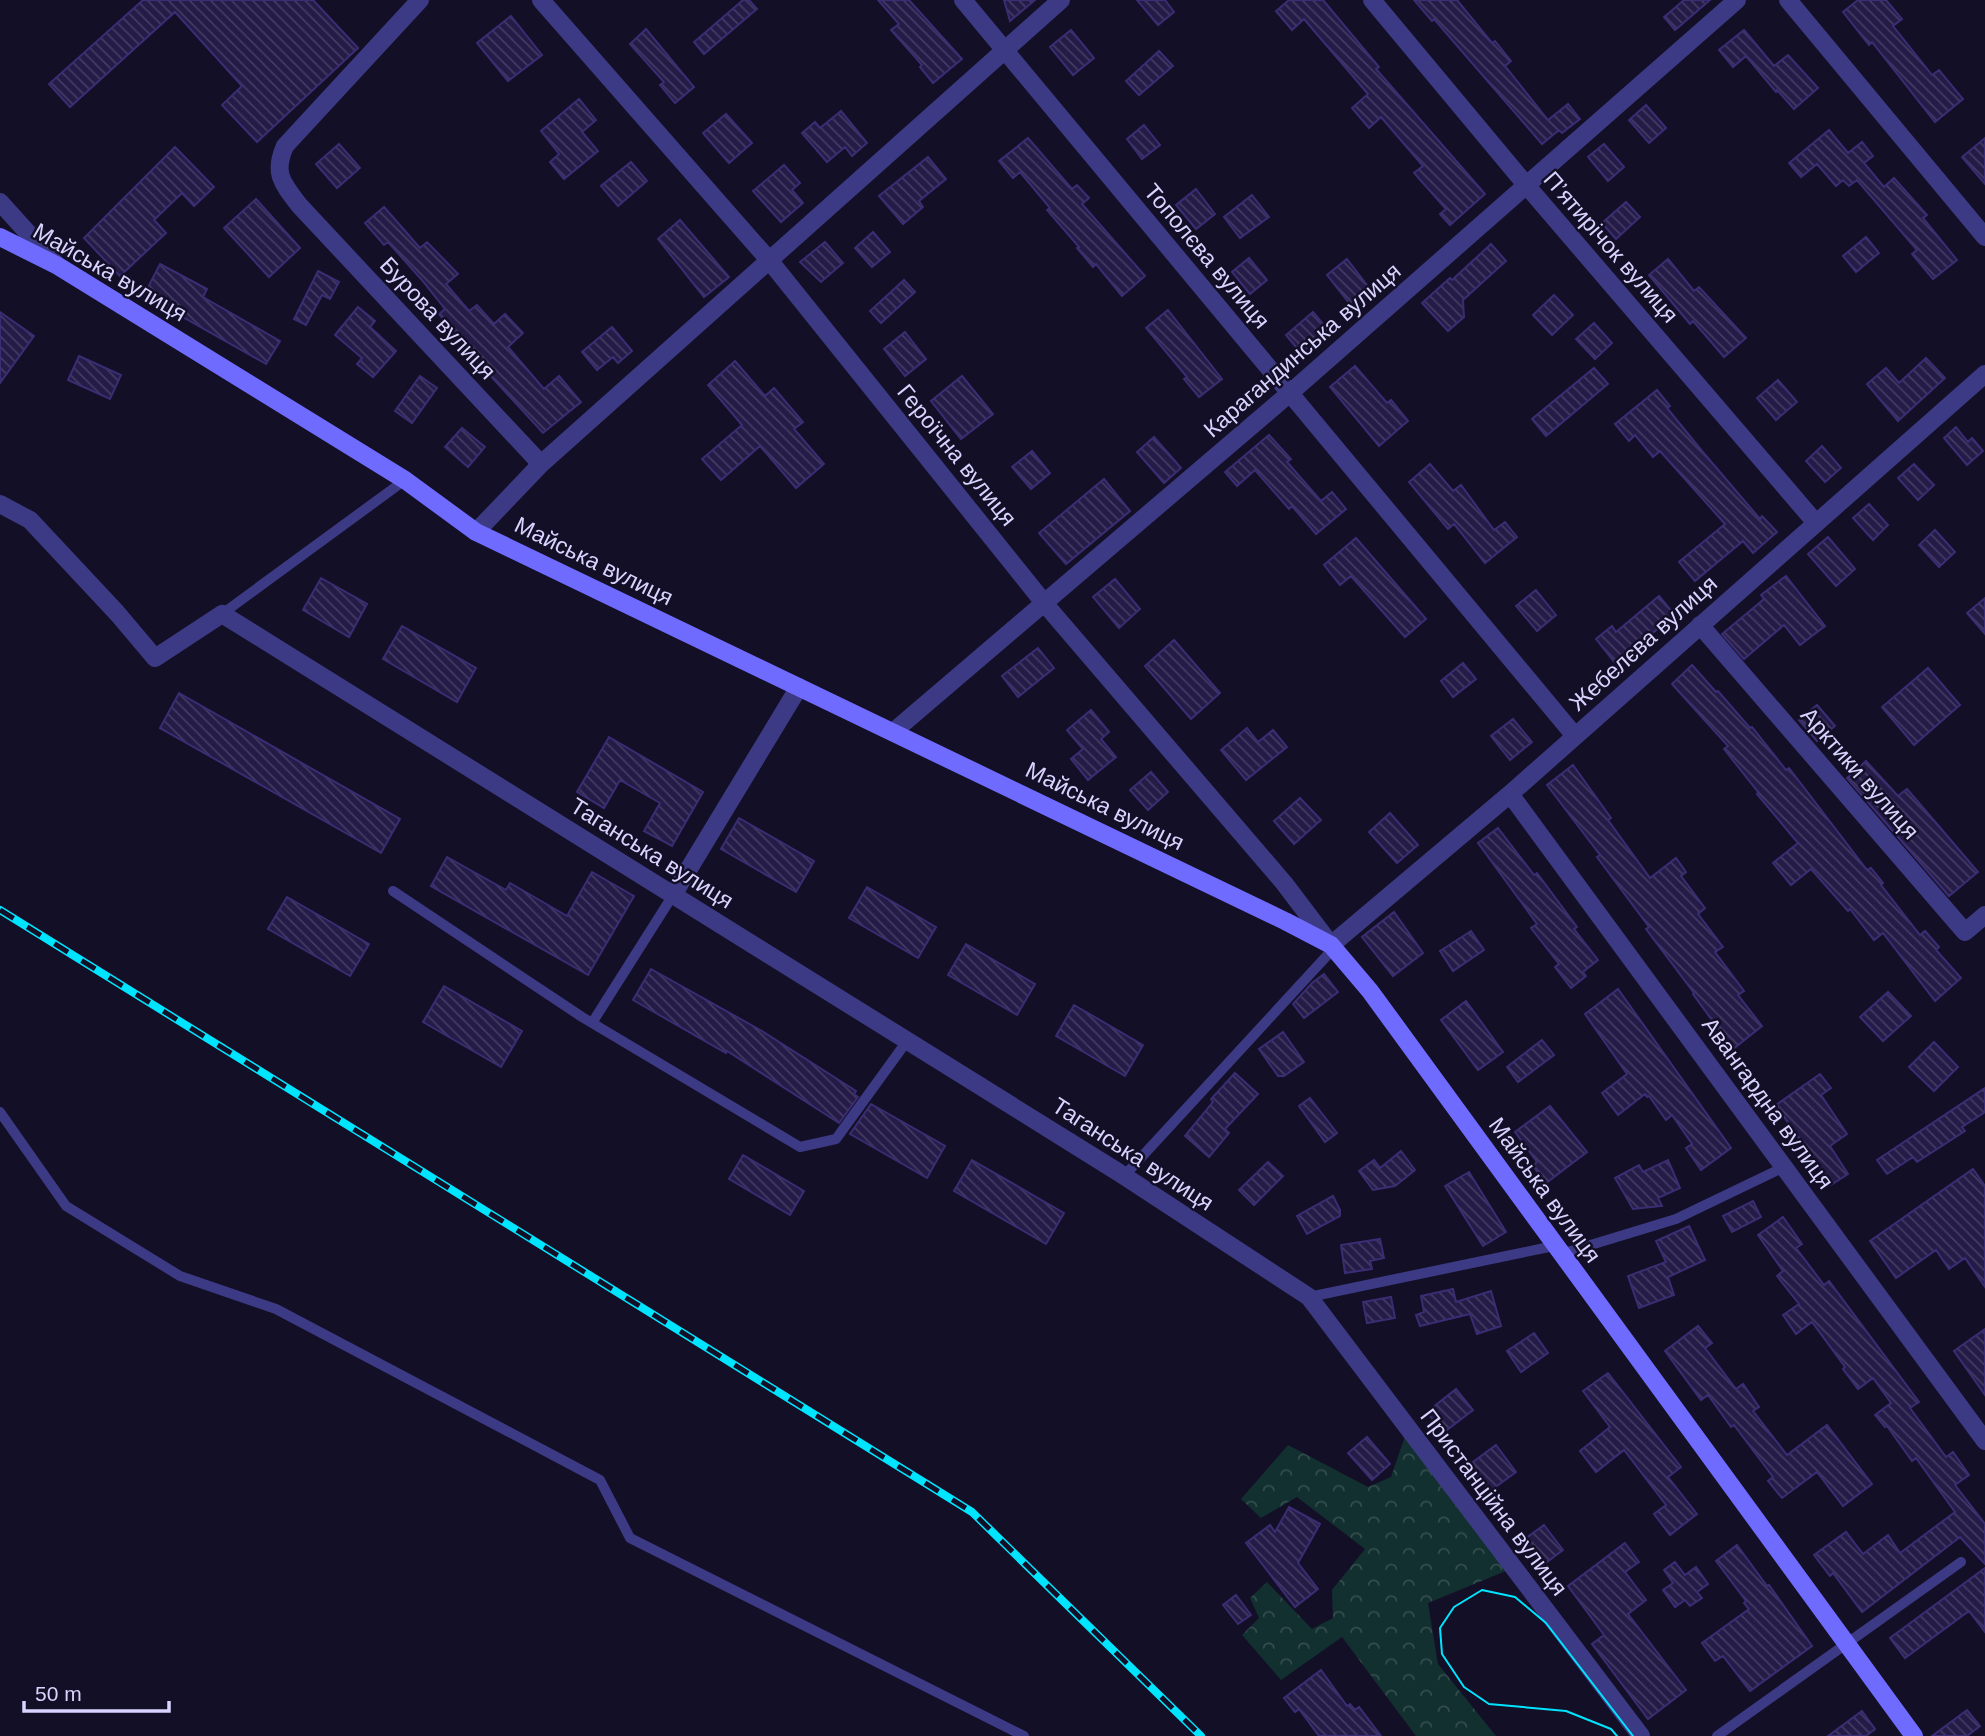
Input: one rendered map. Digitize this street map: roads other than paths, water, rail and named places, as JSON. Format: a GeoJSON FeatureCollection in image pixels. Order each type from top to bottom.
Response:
{"type":"FeatureCollection","features":[{"type":"Feature","properties":{"kind":"street","name":"Бурова вулиця"},"geometry":{"type":"LineString","coordinates":[[420,0],[285,146],[279,170],[283,184],[299,205],[541,464]]}},
{"type":"Feature","properties":{"kind":"street","name":"Героїчна вулиця"},"geometry":{"type":"LineString","coordinates":[[541,0],[769,260],[1045,604],[1284,883],[1332,947]]}},
{"type":"Feature","properties":{"kind":"street","name":"Тополєва вулиця"},"geometry":{"type":"LineString","coordinates":[[963,0],[1575,736]]}},
{"type":"Feature","properties":{"kind":"street"},"geometry":{"type":"LineString","coordinates":[[476,532],[541,464],[1060,0]]}},
{"type":"Feature","properties":{"kind":"street","name":"П’ятирічок вулиця"},"geometry":{"type":"LineString","coordinates":[[1372,0],[1527,186],[1816,523]]}},
{"type":"Feature","properties":{"kind":"street","name":"Карагандинська вулиця"},"geometry":{"type":"LineString","coordinates":[[893,732],[1290,393],[1737,0]]}},
{"type":"Feature","properties":{"kind":"street"},"geometry":{"type":"LineString","coordinates":[[1788,0],[1985,237]]}},
{"type":"Feature","properties":{"kind":"street"},"geometry":{"type":"LineString","coordinates":[[0,202],[58,266]]}},
{"type":"Feature","properties":{"kind":"street","name":"Майська вулиця"},"geometry":{"type":"LineString","coordinates":[[0,237],[58,266],[405,480],[476,532],[1285,921],[1332,947],[1370,991],[1914,1736]]}},
{"type":"Feature","properties":{"kind":"street","name":"Жебелєва вулиця"},"geometry":{"type":"LineString","coordinates":[[1332,947],[1510,794],[1985,374]]}},
{"type":"Feature","properties":{"kind":"street"},"geometry":{"type":"LineString","coordinates":[[0,504],[30,520],[155,658],[222,614]]}},
{"type":"Feature","properties":{"kind":"street","name":"Таганська вулиця"},"geometry":{"type":"LineString","coordinates":[[222,614],[1124,1176],[1308,1297]]}},
{"type":"Feature","properties":{"kind":"street","name":"Арктики вулиця"},"geometry":{"type":"LineString","coordinates":[[1700,625],[1965,932],[1985,915]]}},
{"type":"Feature","properties":{"kind":"street"},"geometry":{"type":"LineString","coordinates":[[673,895],[799,687]]}},
{"type":"Feature","properties":{"kind":"street","name":"Авангардна вулиця"},"geometry":{"type":"LineString","coordinates":[[1510,794],[1985,1441]]}},
{"type":"Feature","properties":{"kind":"street","name":"Пристанційна вулиця"},"geometry":{"type":"LineString","coordinates":[[1308,1297],[1641,1736]]}},
{"type":"Feature","properties":{"kind":"lane"},"geometry":{"type":"LineString","coordinates":[[222,614],[405,480]]}},
{"type":"Feature","properties":{"kind":"lane"},"geometry":{"type":"LineString","coordinates":[[393,891],[592,1023],[800,1147],[836,1139],[907,1041]]}},
{"type":"Feature","properties":{"kind":"lane"},"geometry":{"type":"LineString","coordinates":[[592,1023],[673,895]]}},
{"type":"Feature","properties":{"kind":"lane"},"geometry":{"type":"LineString","coordinates":[[1124,1176],[1332,947]]}},
{"type":"Feature","properties":{"kind":"lane"},"geometry":{"type":"LineString","coordinates":[[0,1112],[66,1206],[180,1276],[276,1309],[600,1479],[629,1538],[1024,1736]]}},
{"type":"Feature","properties":{"kind":"lane"},"geometry":{"type":"LineString","coordinates":[[1308,1297],[1558,1250],[1676,1219],[1784,1167]]}},
{"type":"Feature","properties":{"kind":"lane"},"geometry":{"type":"LineString","coordinates":[[1717,1736],[1961,1562]]}},
{"type":"Feature","properties":{"kind":"tram line"},"geometry":{"type":"LineString","coordinates":[[1617,1736],[1611,1729],[1566,1711],[1489,1704],[1464,1687],[1442,1654],[1440,1628],[1454,1607],[1482,1590],[1515,1597],[1546,1623],[1633,1736]]}},
{"type":"Feature","properties":{"kind":"railway"},"geometry":{"type":"LineString","coordinates":[[0,910],[972,1512],[1201,1736]]}}]}
